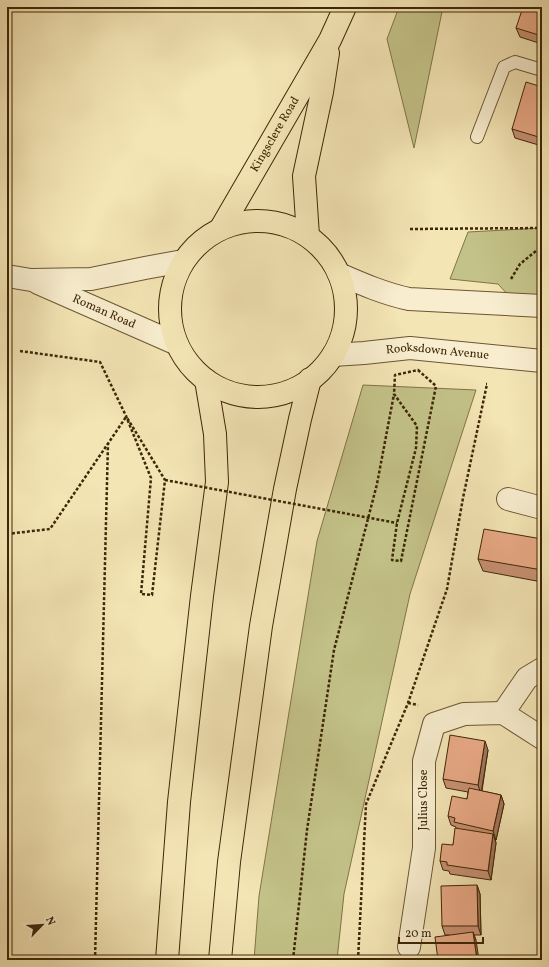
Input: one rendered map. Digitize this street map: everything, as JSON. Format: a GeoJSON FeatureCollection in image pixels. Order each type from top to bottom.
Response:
{"type":"FeatureCollection","features":[{"type":"Feature","properties":{"kind":"highway","name":"Kingsclere Road"},"geometry":{"type":"LineString","coordinates":[[221,228],[330,40],[345,7]]}},
{"type":"Feature","properties":{"kind":"highway","name":"Kingsclere Road"},"geometry":{"type":"LineString","coordinates":[[308,236],[304,176],[322,92],[330,40]]}},
{"type":"Feature","properties":{"kind":"highway"},"geometry":{"type":"LineString","coordinates":[[265,221],[287,226],[308,236],[326,253],[339,274],[346,301],[344,329],[333,355],[327,364],[310,380],[286,392],[258,397],[230,393],[206,380],[194,370],[177,344],[171,324],[170,302],[174,281],[183,261],[198,244],[221,228],[243,222],[265,221]]}},
{"type":"Feature","properties":{"kind":"highway"},"geometry":{"type":"LineString","coordinates":[[167,960],[179,802],[202,596],[217,482],[215,434],[206,380]]}},
{"type":"Feature","properties":{"kind":"highway"},"geometry":{"type":"LineString","coordinates":[[220,960],[228,862],[261,626],[285,489],[300,418],[310,380]]}},
{"type":"Feature","properties":{"kind":"street","name":"Roman Road"},"geometry":{"type":"LineString","coordinates":[[7,276],[32,280],[91,279],[183,261]]}},
{"type":"Feature","properties":{"kind":"street"},"geometry":{"type":"LineString","coordinates":[[339,274],[370,288],[396,297],[542,306]]}},
{"type":"Feature","properties":{"kind":"street","name":"Roman Road"},"geometry":{"type":"LineString","coordinates":[[32,280],[177,344]]}},
{"type":"Feature","properties":{"kind":"street","name":"Rooksdown Avenue"},"geometry":{"type":"LineString","coordinates":[[333,355],[410,348],[542,361]]}},
{"type":"Feature","properties":{"kind":"street"},"geometry":{"type":"LineString","coordinates":[[508,499],[542,508]]}},
{"type":"Feature","properties":{"kind":"street"},"geometry":{"type":"LineString","coordinates":[[542,668],[527,678],[503,713],[542,738]]}},
{"type":"Feature","properties":{"kind":"street","name":"Julius Close"},"geometry":{"type":"LineString","coordinates":[[409,947],[424,848],[424,761],[434,724],[464,714],[503,713]]}},
{"type":"Feature","properties":{"kind":"lane"},"geometry":{"type":"LineString","coordinates":[[477,137],[504,67],[515,62],[542,70]]}},
{"type":"Feature","properties":{"kind":"path"},"geometry":{"type":"LineString","coordinates":[[410,229],[542,228]]}},
{"type":"Feature","properties":{"kind":"path"},"geometry":{"type":"LineString","coordinates":[[510,283],[511,278],[520,264],[542,246]]}},
{"type":"Feature","properties":{"kind":"path"},"geometry":{"type":"LineString","coordinates":[[20,351],[100,362],[126,416],[151,478],[141,594],[152,595],[165,480],[126,416]]}},
{"type":"Feature","properties":{"kind":"path"},"geometry":{"type":"LineString","coordinates":[[293,960],[307,830],[334,650],[377,484],[394,394],[395,375],[418,370],[436,386],[401,561],[392,560],[397,523],[416,448],[417,426],[394,394]]}},
{"type":"Feature","properties":{"kind":"path"},"geometry":{"type":"LineString","coordinates":[[358,960],[366,804],[408,703],[447,589],[463,498],[486,384]]}},
{"type":"Feature","properties":{"kind":"path"},"geometry":{"type":"LineString","coordinates":[[7,534],[50,529],[126,416]]}},
{"type":"Feature","properties":{"kind":"path"},"geometry":{"type":"LineString","coordinates":[[95,960],[108,443]]}},
{"type":"Feature","properties":{"kind":"path"},"geometry":{"type":"LineString","coordinates":[[165,480],[397,523]]}},
{"type":"Feature","properties":{"kind":"shaded area"},"geometry":{"type":"Polygon","coordinates":[[[399,7],[443,7],[414,148],[387,39],[399,7]]]}},
{"type":"Feature","properties":{"kind":"shaded area"},"geometry":{"type":"Polygon","coordinates":[[[542,228],[542,298],[511,298],[498,284],[450,279],[468,232],[542,228]]]}},
{"type":"Feature","properties":{"kind":"shaded area"},"geometry":{"type":"Polygon","coordinates":[[[363,385],[476,390],[410,594],[344,894],[337,960],[254,960],[259,896],[317,541],[363,385]]]}},
{"type":"Feature","properties":{"kind":"building"},"geometry":{"type":"Polygon","coordinates":[[[523,7],[542,7],[542,36],[516,28],[523,7]]]}},
{"type":"Feature","properties":{"kind":"building"},"geometry":{"type":"Polygon","coordinates":[[[526,82],[542,87],[542,138],[512,129],[526,82]]]}},
{"type":"Feature","properties":{"kind":"building"},"geometry":{"type":"Polygon","coordinates":[[[484,529],[542,539],[542,570],[478,559],[484,529]]]}},
{"type":"Feature","properties":{"kind":"building"},"geometry":{"type":"Polygon","coordinates":[[[450,735],[485,741],[478,785],[443,779],[450,735]]]}},
{"type":"Feature","properties":{"kind":"building"},"geometry":{"type":"Polygon","coordinates":[[[469,788],[501,795],[493,831],[454,822],[455,818],[448,816],[452,796],[467,799],[469,788]]]}},
{"type":"Feature","properties":{"kind":"building"},"geometry":{"type":"Polygon","coordinates":[[[455,828],[493,834],[488,871],[447,865],[447,862],[440,861],[442,844],[453,845],[455,828]]]}},
{"type":"Feature","properties":{"kind":"building"},"geometry":{"type":"Polygon","coordinates":[[[477,885],[478,926],[442,926],[441,886],[477,885]]]}},
{"type":"Feature","properties":{"kind":"building"},"geometry":{"type":"Polygon","coordinates":[[[473,932],[477,960],[438,960],[435,937],[473,932]]]}}]}
